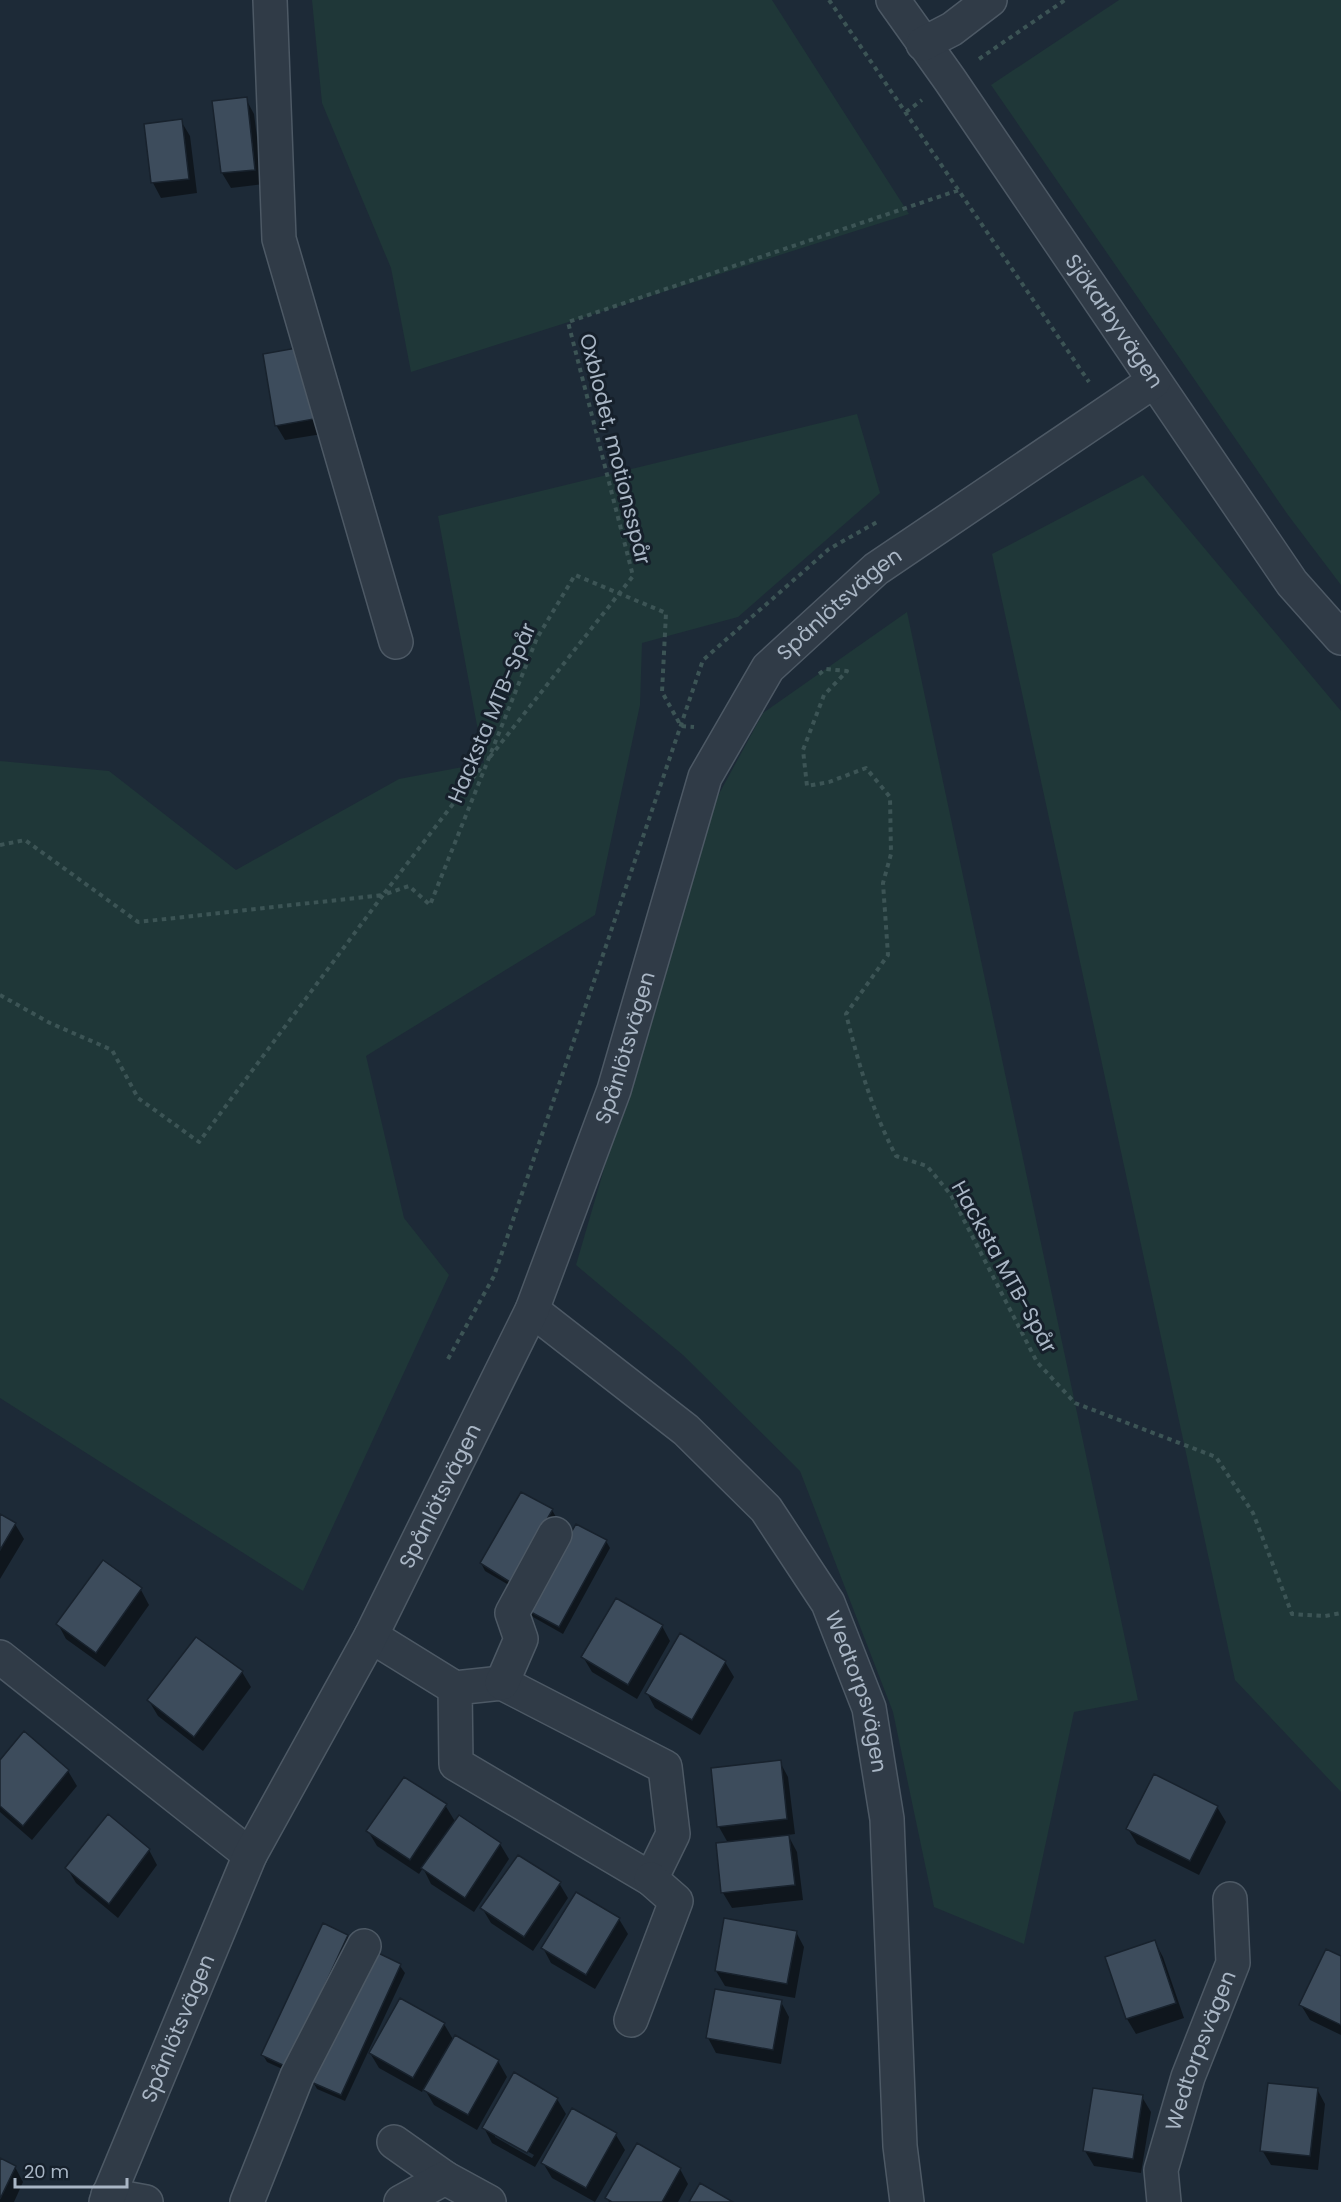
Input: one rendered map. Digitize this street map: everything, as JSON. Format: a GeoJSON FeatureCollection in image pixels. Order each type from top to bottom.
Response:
{"type":"FeatureCollection","features":[{"type":"Feature","properties":{"kind":"street"},"geometry":{"type":"LineString","coordinates":[[270,0],[279,239],[396,642]]}},
{"type":"Feature","properties":{"kind":"street","name":"Sjökarbyvägen"},"geometry":{"type":"LineString","coordinates":[[893,0],[950,80],[1292,583],[1341,638]]}},
{"type":"Feature","properties":{"kind":"street"},"geometry":{"type":"LineString","coordinates":[[923,44],[952,28],[990,0]]}},
{"type":"Feature","properties":{"kind":"street","name":"Spånlötsvägen"},"geometry":{"type":"LineString","coordinates":[[107,2198],[250,1855],[371,1636],[532,1310],[615,1090],[705,777],[768,668],[876,569],[1154,381]]}},
{"type":"Feature","properties":{"kind":"street","name":"Wedtorpsvägen"},"geometry":{"type":"LineString","coordinates":[[532,1310],[686,1430],[766,1509],[828,1603],[869,1708],[887,1819],[900,2146],[907,2202]]}},
{"type":"Feature","properties":{"kind":"street"},"geometry":{"type":"LineString","coordinates":[[502,1683],[520,1639],[512,1613],[555,1534]]}},
{"type":"Feature","properties":{"kind":"street"},"geometry":{"type":"LineString","coordinates":[[371,1636],[455,1688],[502,1683],[665,1767],[673,1834],[651,1879]]}},
{"type":"Feature","properties":{"kind":"street"},"geometry":{"type":"LineString","coordinates":[[0,1657],[250,1855]]}},
{"type":"Feature","properties":{"kind":"street"},"geometry":{"type":"LineString","coordinates":[[455,1688],[456,1764],[651,1879],[676,1901],[631,2020]]}},
{"type":"Feature","properties":{"kind":"street","name":"Wedtorpsvägen"},"geometry":{"type":"LineString","coordinates":[[1164,2202],[1161,2170],[1188,2077],[1233,1964],[1230,1899]]}},
{"type":"Feature","properties":{"kind":"street"},"geometry":{"type":"LineString","coordinates":[[246,2202],[297,2076],[364,1946]]}},
{"type":"Feature","properties":{"kind":"street"},"geometry":{"type":"LineString","coordinates":[[394,2142],[446,2178],[489,2202]]}},
{"type":"Feature","properties":{"kind":"street"},"geometry":{"type":"LineString","coordinates":[[401,2202],[446,2178]]}},
{"type":"Feature","properties":{"kind":"street"},"geometry":{"type":"LineString","coordinates":[[107,2198],[146,2202]]}},
{"type":"Feature","properties":{"kind":"path"},"geometry":{"type":"LineString","coordinates":[[829,0],[1098,395],[1112,411]]}},
{"type":"Feature","properties":{"kind":"path"},"geometry":{"type":"LineString","coordinates":[[973,63],[1065,0]]}},
{"type":"Feature","properties":{"kind":"path","name":"Oxblodet, motionsspår"},"geometry":{"type":"LineString","coordinates":[[383,895],[633,576],[568,322],[959,190]]}},
{"type":"Feature","properties":{"kind":"path","name":"Hacksta MTB-Spår"},"geometry":{"type":"LineString","coordinates":[[383,895],[409,886],[430,905],[537,638],[575,575],[666,613],[662,692],[681,726],[731,732]]}},
{"type":"Feature","properties":{"kind":"path","name":"Hacksta MTB-Spår"},"geometry":{"type":"LineString","coordinates":[[816,675],[826,669],[847,671],[824,695],[803,750],[807,786],[828,782],[866,768],[890,797],[891,854],[883,883],[888,955],[846,1014],[861,1076],[896,1156],[927,1166],[951,1196],[1037,1362],[1075,1403],[1216,1457],[1253,1513],[1292,1614],[1325,1616],[1341,1613]]}},
{"type":"Feature","properties":{"kind":"path"},"geometry":{"type":"LineString","coordinates":[[0,844],[26,840],[138,922],[383,895]]}},
{"type":"Feature","properties":{"kind":"path"},"geometry":{"type":"LineString","coordinates":[[0,995],[50,1023],[112,1050],[138,1098],[199,1142],[383,895]]}},
{"type":"Feature","properties":{"kind":"green space"},"geometry":{"type":"Polygon","coordinates":[[[312,0],[772,0],[909,214],[411,372],[391,268],[322,103],[312,0]]]}},
{"type":"Feature","properties":{"kind":"green space"},"geometry":{"type":"Polygon","coordinates":[[[1119,0],[1341,0],[1341,585],[1288,515],[991,85],[1119,0]]]}},
{"type":"Feature","properties":{"kind":"green space"},"geometry":{"type":"Polygon","coordinates":[[[857,414],[880,493],[738,617],[642,643],[640,705],[595,915],[366,1056],[404,1218],[449,1275],[303,1591],[0,1398],[0,761],[109,771],[236,870],[399,779],[484,763],[438,516],[857,414]]]}},
{"type":"Feature","properties":{"kind":"green space"},"geometry":{"type":"Polygon","coordinates":[[[1143,475],[1341,711],[1341,1792],[1235,1680],[992,554],[1143,475]]]}},
{"type":"Feature","properties":{"kind":"green space"},"geometry":{"type":"Polygon","coordinates":[[[907,612],[1138,1700],[1074,1712],[1024,1944],[934,1907],[893,1712],[800,1471],[683,1355],[576,1265],[707,816],[763,713],[907,612]]]}},
{"type":"Feature","properties":{"kind":"building"},"geometry":{"type":"Polygon","coordinates":[[[247,97],[255,170],[221,173],[212,101],[247,97]]]}},
{"type":"Feature","properties":{"kind":"building"},"geometry":{"type":"Polygon","coordinates":[[[182,119],[189,179],[151,183],[144,124],[182,119]]]}},
{"type":"Feature","properties":{"kind":"building"},"geometry":{"type":"Polygon","coordinates":[[[302,347],[314,419],[275,426],[263,354],[302,347]]]}},
{"type":"Feature","properties":{"kind":"building"},"geometry":{"type":"Polygon","coordinates":[[[521,1492],[553,1509],[510,1582],[480,1563],[521,1492]]]}},
{"type":"Feature","properties":{"kind":"building"},"geometry":{"type":"Polygon","coordinates":[[[0,1514],[16,1523],[0,1550],[0,1514]]]}},
{"type":"Feature","properties":{"kind":"building"},"geometry":{"type":"Polygon","coordinates":[[[576,1524],[607,1540],[559,1627],[527,1610],[576,1524]]]}},
{"type":"Feature","properties":{"kind":"building"},"geometry":{"type":"Polygon","coordinates":[[[103,1560],[142,1588],[96,1653],[56,1624],[103,1560]]]}},
{"type":"Feature","properties":{"kind":"building"},"geometry":{"type":"Polygon","coordinates":[[[616,1598],[663,1625],[628,1685],[581,1657],[616,1598]]]}},
{"type":"Feature","properties":{"kind":"building"},"geometry":{"type":"Polygon","coordinates":[[[680,1633],[726,1661],[692,1720],[645,1693],[680,1633]]]}},
{"type":"Feature","properties":{"kind":"building"},"geometry":{"type":"Polygon","coordinates":[[[196,1637],[243,1671],[194,1737],[147,1700],[196,1637]]]}},
{"type":"Feature","properties":{"kind":"building"},"geometry":{"type":"Polygon","coordinates":[[[24,1731],[69,1770],[23,1826],[0,1806],[0,1760],[24,1731]]]}},
{"type":"Feature","properties":{"kind":"building"},"geometry":{"type":"Polygon","coordinates":[[[781,1760],[787,1819],[717,1827],[711,1768],[781,1760]]]}},
{"type":"Feature","properties":{"kind":"building"},"geometry":{"type":"Polygon","coordinates":[[[1154,1774],[1218,1806],[1190,1861],[1126,1829],[1154,1774]]]}},
{"type":"Feature","properties":{"kind":"building"},"geometry":{"type":"Polygon","coordinates":[[[404,1777],[447,1804],[410,1860],[366,1831],[404,1777]]]}},
{"type":"Feature","properties":{"kind":"building"},"geometry":{"type":"Polygon","coordinates":[[[108,1814],[150,1849],[109,1904],[65,1868],[108,1814]]]}},
{"type":"Feature","properties":{"kind":"building"},"geometry":{"type":"Polygon","coordinates":[[[459,1815],[501,1843],[465,1898],[421,1868],[459,1815]]]}},
{"type":"Feature","properties":{"kind":"building"},"geometry":{"type":"Polygon","coordinates":[[[789,1835],[795,1885],[721,1893],[716,1843],[789,1835]]]}},
{"type":"Feature","properties":{"kind":"building"},"geometry":{"type":"Polygon","coordinates":[[[518,1855],[561,1882],[524,1937],[480,1908],[518,1855]]]}},
{"type":"Feature","properties":{"kind":"building"},"geometry":{"type":"Polygon","coordinates":[[[576,1892],[620,1918],[586,1975],[541,1948],[576,1892]]]}},
{"type":"Feature","properties":{"kind":"building"},"geometry":{"type":"Polygon","coordinates":[[[724,1918],[797,1931],[787,1984],[715,1971],[724,1918]]]}},
{"type":"Feature","properties":{"kind":"building"},"geometry":{"type":"Polygon","coordinates":[[[323,1923],[348,1935],[287,2067],[261,2055],[323,1923]]]}},
{"type":"Feature","properties":{"kind":"building"},"geometry":{"type":"Polygon","coordinates":[[[1155,1940],[1176,2003],[1126,2019],[1105,1957],[1155,1940]]]}},
{"type":"Feature","properties":{"kind":"building"},"geometry":{"type":"Polygon","coordinates":[[[1326,1949],[1341,1956],[1341,2025],[1299,2005],[1326,1949]]]}},
{"type":"Feature","properties":{"kind":"building"},"geometry":{"type":"Polygon","coordinates":[[[372,1950],[401,1964],[341,2095],[311,2082],[372,1950]]]}},
{"type":"Feature","properties":{"kind":"building"},"geometry":{"type":"Polygon","coordinates":[[[715,1989],[782,2000],[773,2050],[706,2038],[715,1989]]]}},
{"type":"Feature","properties":{"kind":"building"},"geometry":{"type":"Polygon","coordinates":[[[400,1998],[445,2023],[413,2078],[369,2053],[400,1998]]]}},
{"type":"Feature","properties":{"kind":"building"},"geometry":{"type":"Polygon","coordinates":[[[455,2035],[499,2060],[468,2115],[423,2090],[455,2035]]]}},
{"type":"Feature","properties":{"kind":"building"},"geometry":{"type":"Polygon","coordinates":[[[514,2072],[558,2098],[527,2153],[482,2128],[514,2072]]]}},
{"type":"Feature","properties":{"kind":"building"},"geometry":{"type":"Polygon","coordinates":[[[1268,2083],[1318,2088],[1310,2156],[1260,2151],[1268,2083]]]}},
{"type":"Feature","properties":{"kind":"building"},"geometry":{"type":"Polygon","coordinates":[[[1093,2088],[1143,2095],[1133,2159],[1083,2151],[1093,2088]]]}},
{"type":"Feature","properties":{"kind":"building"},"geometry":{"type":"Polygon","coordinates":[[[572,2108],[617,2133],[586,2188],[541,2163],[572,2108]]]}},
{"type":"Feature","properties":{"kind":"building"},"geometry":{"type":"Polygon","coordinates":[[[637,2143],[681,2168],[662,2202],[612,2202],[605,2198],[637,2143]]]}},
{"type":"Feature","properties":{"kind":"building"},"geometry":{"type":"Polygon","coordinates":[[[0,2158],[16,2166],[0,2199],[0,2158]]]}},
{"type":"Feature","properties":{"kind":"building"},"geometry":{"type":"Polygon","coordinates":[[[700,2183],[733,2202],[689,2202],[700,2183]]]}}]}
